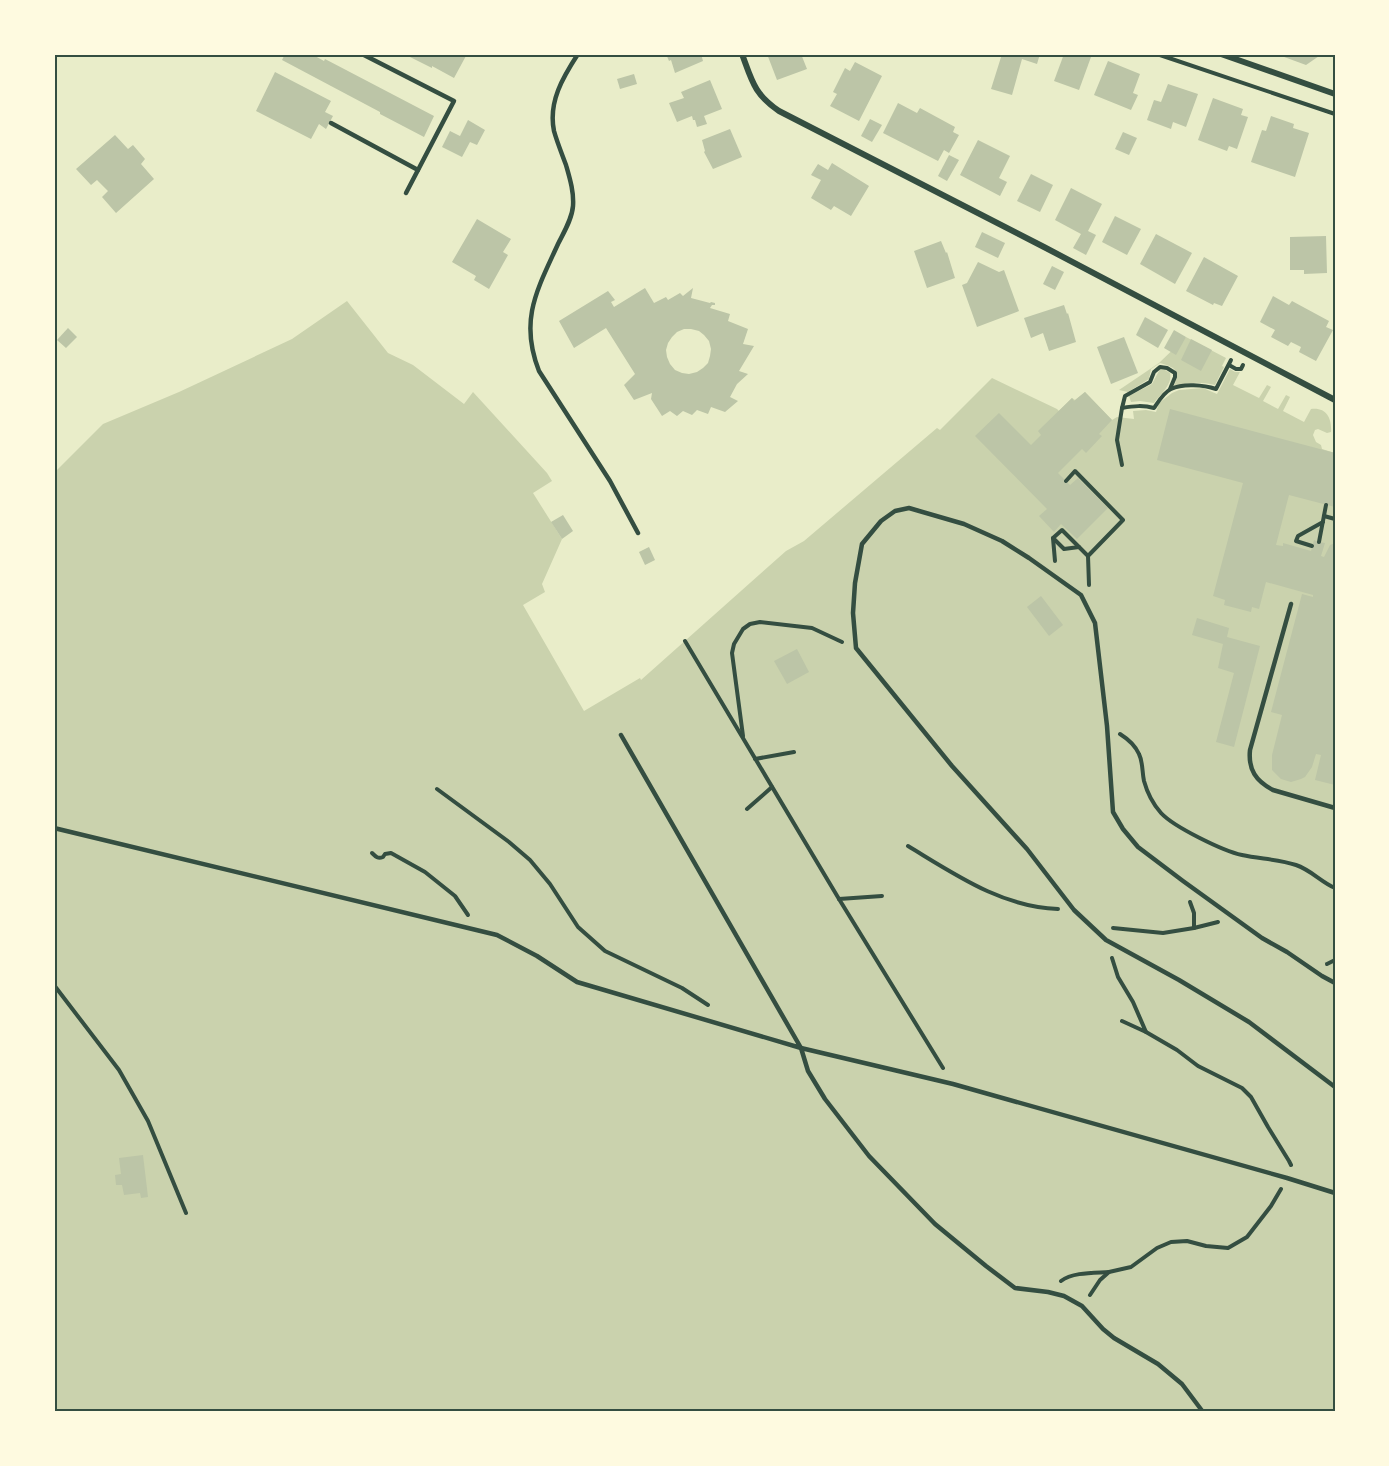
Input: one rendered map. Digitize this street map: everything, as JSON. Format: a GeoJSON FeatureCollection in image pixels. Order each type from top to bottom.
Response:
{"type":"FeatureCollection","features":[{"type":"Feature","properties":{"kind":"street"},"geometry":{"type":"LineString","coordinates":[[742,54],[759,95],[779,111],[1044,246],[1335,400]]}},
{"type":"Feature","properties":{"kind":"street"},"geometry":{"type":"LineString","coordinates":[[1221,54],[1335,94]]}},
{"type":"Feature","properties":{"kind":"lane"},"geometry":{"type":"LineString","coordinates":[[362,54],[454,101],[406,193]]}},
{"type":"Feature","properties":{"kind":"lane"},"geometry":{"type":"LineString","coordinates":[[578,54],[563,76],[553,104],[554,130],[569,175],[573,192],[573,208],[568,225],[534,299],[530,340],[539,371],[610,481],[638,533]]}},
{"type":"Feature","properties":{"kind":"lane"},"geometry":{"type":"LineString","coordinates":[[331,123],[418,170]]}},
{"type":"Feature","properties":{"kind":"lane"},"geometry":{"type":"LineString","coordinates":[[1335,983],[1234,918],[1183,881],[1138,846],[1123,829],[1113,812],[1107,726],[1095,624],[1081,595],[1002,541],[964,524],[909,508],[895,511],[881,521],[862,544],[855,583],[853,613],[856,648],[952,766],[1027,849],[1074,910],[1106,940],[1249,1022],[1335,1087]]}},
{"type":"Feature","properties":{"kind":"lane"},"geometry":{"type":"LineString","coordinates":[[1291,604],[1249,760],[1258,780],[1265,786],[1335,808]]}},
{"type":"Feature","properties":{"kind":"lane"},"geometry":{"type":"LineString","coordinates":[[621,735],[801,1048],[808,1071],[825,1099],[869,1156],[935,1224],[986,1266],[1015,1288],[1064,1296],[1082,1306],[1114,1338],[1158,1364],[1182,1384],[1203,1412]]}},
{"type":"Feature","properties":{"kind":"lane"},"geometry":{"type":"LineString","coordinates":[[54,828],[497,935],[537,956],[578,982],[801,1048],[953,1084],[1335,1193]]}},
{"type":"Feature","properties":{"kind":"path"},"geometry":{"type":"LineString","coordinates":[[1156,54],[1335,114]]}},
{"type":"Feature","properties":{"kind":"path"},"geometry":{"type":"LineString","coordinates":[[1170,389],[1203,385],[1216,389],[1231,360]]}},
{"type":"Feature","properties":{"kind":"path"},"geometry":{"type":"LineString","coordinates":[[1122,408],[1137,405],[1154,408],[1170,389],[1175,377],[1174,373],[1160,366],[1154,372],[1150,382],[1125,396],[1122,408],[1117,440],[1122,465]]}},
{"type":"Feature","properties":{"kind":"path"},"geometry":{"type":"LineString","coordinates":[[1066,481],[1075,471],[1123,520],[1088,556]]}},
{"type":"Feature","properties":{"kind":"path"},"geometry":{"type":"LineString","coordinates":[[1319,542],[1326,505]]}},
{"type":"Feature","properties":{"kind":"path"},"geometry":{"type":"LineString","coordinates":[[1324,516],[1335,519]]}},
{"type":"Feature","properties":{"kind":"path"},"geometry":{"type":"LineString","coordinates":[[1312,546],[1296,541],[1298,536],[1323,522]]}},
{"type":"Feature","properties":{"kind":"path"},"geometry":{"type":"LineString","coordinates":[[1079,547],[1064,549],[1053,538],[1062,530],[1079,547],[1088,556],[1089,589]]}},
{"type":"Feature","properties":{"kind":"path"},"geometry":{"type":"LineString","coordinates":[[743,739],[732,654],[734,644],[743,629],[750,624],[760,622],[812,628],[856,648]]}},
{"type":"Feature","properties":{"kind":"path"},"geometry":{"type":"LineString","coordinates":[[685,641],[953,1084]]}},
{"type":"Feature","properties":{"kind":"path"},"geometry":{"type":"LineString","coordinates":[[1107,726],[1131,741],[1140,754],[1144,781],[1152,800],[1162,814],[1175,824],[1207,842],[1240,855],[1297,865],[1335,888]]}},
{"type":"Feature","properties":{"kind":"path"},"geometry":{"type":"LineString","coordinates":[[755,759],[794,752]]}},
{"type":"Feature","properties":{"kind":"path"},"geometry":{"type":"LineString","coordinates":[[747,808],[772,787]]}},
{"type":"Feature","properties":{"kind":"path"},"geometry":{"type":"LineString","coordinates":[[437,789],[530,860],[550,884],[578,927],[605,951],[682,988],[711,1007]]}},
{"type":"Feature","properties":{"kind":"path"},"geometry":{"type":"LineString","coordinates":[[908,846],[968,882],[995,895],[1018,903],[1048,909],[1074,910]]}},
{"type":"Feature","properties":{"kind":"path"},"geometry":{"type":"LineString","coordinates":[[372,853],[380,858],[391,853],[425,872],[455,896],[479,930]]}},
{"type":"Feature","properties":{"kind":"path"},"geometry":{"type":"LineString","coordinates":[[839,899],[882,896]]}},
{"type":"Feature","properties":{"kind":"path"},"geometry":{"type":"LineString","coordinates":[[1091,926],[1163,933],[1234,918]]}},
{"type":"Feature","properties":{"kind":"path"},"geometry":{"type":"LineString","coordinates":[[1106,940],[1119,977],[1146,1032]]}},
{"type":"Feature","properties":{"kind":"path"},"geometry":{"type":"LineString","coordinates":[[1326,964],[1335,960]]}},
{"type":"Feature","properties":{"kind":"path"},"geometry":{"type":"LineString","coordinates":[[54,985],[119,1071],[137,1101],[148,1121],[186,1213]]}},
{"type":"Feature","properties":{"kind":"path"},"geometry":{"type":"LineString","coordinates":[[1122,1021],[1177,1050],[1198,1066],[1242,1088],[1251,1097],[1289,1161],[1295,1180]]}},
{"type":"Feature","properties":{"kind":"path"},"geometry":{"type":"LineString","coordinates":[[1048,1292],[1066,1278],[1131,1267],[1157,1248],[1171,1242],[1187,1241],[1228,1248],[1247,1237],[1271,1206],[1287,1178]]}},
{"type":"Feature","properties":{"kind":"path"},"geometry":{"type":"LineString","coordinates":[[1100,1280],[1109,1272]]}},
{"type":"Feature","properties":{"kind":"green space"},"geometry":{"type":"Polygon","coordinates":[[[347,301],[388,353],[413,365],[464,404],[473,392],[552,481],[533,493],[562,539],[542,584],[545,592],[523,605],[584,711],[640,678],[641,680],[786,551],[804,541],[937,428],[940,430],[992,378],[1059,411],[1072,398],[1075,400],[1085,392],[1112,420],[1117,417],[1134,419],[1133,411],[1156,412],[1159,403],[1179,390],[1203,388],[1217,394],[1230,369],[1240,372],[1233,385],[1259,398],[1267,385],[1271,387],[1263,401],[1278,409],[1286,395],[1290,397],[1283,411],[1304,422],[1311,409],[1325,412],[1331,423],[1331,432],[1327,433],[1318,429],[1313,435],[1322,449],[1335,453],[1335,1412],[54,1412],[54,473],[103,424],[179,392],[292,339],[347,301]]]}},
{"type":"Feature","properties":{"kind":"green space"},"geometry":{"type":"Polygon","coordinates":[[[1186,337],[1226,358],[1215,385],[1195,383],[1174,386],[1177,376],[1175,370],[1160,363],[1151,369],[1149,379],[1128,392],[1119,390],[1159,363],[1186,337]]]}},
{"type":"Feature","properties":{"kind":"green space"},"geometry":{"type":"Polygon","coordinates":[[[1160,369],[1170,373],[1170,381],[1154,403],[1131,402],[1129,396],[1152,384],[1160,369]]]}},
{"type":"Feature","properties":{"kind":"building"},"geometry":{"type":"Polygon","coordinates":[[[285,54],[316,54],[315,56],[324,61],[325,59],[434,116],[424,137],[282,60],[285,54]]]}},
{"type":"Feature","properties":{"kind":"building"},"geometry":{"type":"Polygon","coordinates":[[[404,54],[467,54],[454,78],[404,54]]]}},
{"type":"Feature","properties":{"kind":"building"},"geometry":{"type":"Polygon","coordinates":[[[666,54],[701,54],[703,61],[675,73],[671,60],[669,61],[666,54]]]}},
{"type":"Feature","properties":{"kind":"building"},"geometry":{"type":"Polygon","coordinates":[[[767,54],[801,54],[807,69],[777,80],[767,54]]]}},
{"type":"Feature","properties":{"kind":"building"},"geometry":{"type":"Polygon","coordinates":[[[1002,54],[1040,54],[1037,64],[1022,59],[1012,95],[991,89],[1002,54]]]}},
{"type":"Feature","properties":{"kind":"building"},"geometry":{"type":"Polygon","coordinates":[[[1064,54],[1082,54],[1091,57],[1079,90],[1054,81],[1064,54]]]}},
{"type":"Feature","properties":{"kind":"building"},"geometry":{"type":"Polygon","coordinates":[[[1276,54],[1322,54],[1306,65],[1276,54]]]}},
{"type":"Feature","properties":{"kind":"building"},"geometry":{"type":"Polygon","coordinates":[[[1108,61],[1140,74],[1133,93],[1138,95],[1131,110],[1094,95],[1108,61]]]}},
{"type":"Feature","properties":{"kind":"building"},"geometry":{"type":"Polygon","coordinates":[[[855,62],[882,76],[859,121],[830,106],[837,94],[833,92],[845,68],[850,71],[855,62]]]}},
{"type":"Feature","properties":{"kind":"building"},"geometry":{"type":"Polygon","coordinates":[[[275,72],[331,101],[325,112],[333,116],[326,129],[319,124],[311,139],[256,111],[275,72]]]}},
{"type":"Feature","properties":{"kind":"building"},"geometry":{"type":"Polygon","coordinates":[[[634,74],[637,84],[620,89],[617,79],[634,74]]]}},
{"type":"Feature","properties":{"kind":"building"},"geometry":{"type":"Polygon","coordinates":[[[710,80],[722,109],[704,116],[707,124],[697,127],[692,116],[677,122],[669,103],[684,98],[681,92],[710,80]]]}},
{"type":"Feature","properties":{"kind":"building"},"geometry":{"type":"Polygon","coordinates":[[[1168,84],[1198,94],[1186,127],[1173,122],[1171,129],[1147,120],[1154,100],[1161,102],[1168,84]]]}},
{"type":"Feature","properties":{"kind":"building"},"geometry":{"type":"Polygon","coordinates":[[[1213,98],[1243,109],[1241,115],[1248,117],[1237,149],[1229,146],[1227,151],[1198,140],[1213,98]]]}},
{"type":"Feature","properties":{"kind":"building"},"geometry":{"type":"Polygon","coordinates":[[[898,103],[917,113],[920,108],[955,127],[953,132],[959,135],[949,153],[944,150],[938,161],[883,133],[898,103]]]}},
{"type":"Feature","properties":{"kind":"building"},"geometry":{"type":"Polygon","coordinates":[[[1271,116],[1294,124],[1293,128],[1309,133],[1295,177],[1251,162],[1262,130],[1266,131],[1271,116]]]}},
{"type":"Feature","properties":{"kind":"building"},"geometry":{"type":"Polygon","coordinates":[[[870,119],[882,125],[872,142],[861,136],[870,119]]]}},
{"type":"Feature","properties":{"kind":"building"},"geometry":{"type":"Polygon","coordinates":[[[468,120],[485,130],[477,145],[470,142],[462,157],[442,147],[450,131],[460,136],[468,120]]]}},
{"type":"Feature","properties":{"kind":"building"},"geometry":{"type":"Polygon","coordinates":[[[730,129],[742,157],[713,169],[704,152],[702,140],[730,129]]]}},
{"type":"Feature","properties":{"kind":"building"},"geometry":{"type":"Polygon","coordinates":[[[1123,132],[1137,138],[1129,155],[1115,149],[1123,132]]]}},
{"type":"Feature","properties":{"kind":"building"},"geometry":{"type":"Polygon","coordinates":[[[115,135],[128,149],[133,145],[145,159],[141,164],[154,179],[116,213],[102,197],[108,191],[97,180],[91,185],[76,169],[115,135]]]}},
{"type":"Feature","properties":{"kind":"building"},"geometry":{"type":"Polygon","coordinates":[[[978,140],[1010,156],[999,178],[1007,182],[1000,196],[960,175],[978,140]]]}},
{"type":"Feature","properties":{"kind":"building"},"geometry":{"type":"Polygon","coordinates":[[[949,155],[959,160],[947,181],[938,176],[949,155]]]}},
{"type":"Feature","properties":{"kind":"building"},"geometry":{"type":"Polygon","coordinates":[[[832,163],[869,186],[851,216],[834,206],[831,210],[811,198],[821,180],[811,175],[818,164],[828,170],[832,163]]]}},
{"type":"Feature","properties":{"kind":"building"},"geometry":{"type":"Polygon","coordinates":[[[1031,174],[1053,185],[1040,212],[1017,201],[1031,174]]]}},
{"type":"Feature","properties":{"kind":"building"},"geometry":{"type":"Polygon","coordinates":[[[1071,188],[1102,204],[1088,231],[1096,235],[1086,255],[1073,248],[1081,234],[1055,220],[1071,188]]]}},
{"type":"Feature","properties":{"kind":"building"},"geometry":{"type":"Polygon","coordinates":[[[1115,216],[1141,229],[1127,255],[1102,242],[1115,216]]]}},
{"type":"Feature","properties":{"kind":"building"},"geometry":{"type":"Polygon","coordinates":[[[477,219],[511,239],[503,252],[508,255],[489,289],[474,280],[476,276],[452,262],[477,219]]]}},
{"type":"Feature","properties":{"kind":"building"},"geometry":{"type":"Polygon","coordinates":[[[982,232],[1005,243],[998,258],[975,247],[982,232]]]}},
{"type":"Feature","properties":{"kind":"building"},"geometry":{"type":"Polygon","coordinates":[[[1156,234],[1192,253],[1175,284],[1140,264],[1156,234]]]}},
{"type":"Feature","properties":{"kind":"building"},"geometry":{"type":"Polygon","coordinates":[[[1326,236],[1327,273],[1304,274],[1304,270],[1290,270],[1290,237],[1326,236]]]}},
{"type":"Feature","properties":{"kind":"building"},"geometry":{"type":"Polygon","coordinates":[[[941,241],[955,278],[927,288],[914,251],[941,241]]]}},
{"type":"Feature","properties":{"kind":"building"},"geometry":{"type":"Polygon","coordinates":[[[1204,257],[1238,276],[1222,306],[1214,303],[1213,305],[1186,291],[1204,257]]]}},
{"type":"Feature","properties":{"kind":"building"},"geometry":{"type":"Polygon","coordinates":[[[978,262],[999,272],[1004,270],[1019,311],[977,327],[962,285],[967,283],[978,262]]]}},
{"type":"Feature","properties":{"kind":"building"},"geometry":{"type":"Polygon","coordinates":[[[1052,266],[1064,272],[1055,290],[1043,284],[1052,266]]]}},
{"type":"Feature","properties":{"kind":"building"},"geometry":{"type":"Polygon","coordinates":[[[645,288],[654,303],[666,297],[668,300],[680,293],[683,296],[693,288],[691,298],[715,303],[710,308],[730,314],[728,321],[748,329],[743,344],[754,346],[739,371],[748,374],[737,384],[730,397],[738,401],[725,412],[711,407],[708,414],[697,410],[692,415],[683,411],[677,416],[670,411],[662,416],[651,399],[652,393],[634,400],[624,385],[635,374],[606,328],[574,348],[559,321],[608,291],[615,300],[611,302],[614,307],[645,288]],[[691,329],[677,332],[668,343],[666,350],[670,364],[675,370],[689,374],[697,372],[708,363],[711,349],[704,335],[691,329]]]}},
{"type":"Feature","properties":{"kind":"building"},"geometry":{"type":"Polygon","coordinates":[[[1273,296],[1289,305],[1292,301],[1329,321],[1326,327],[1333,330],[1316,361],[1299,352],[1301,347],[1291,342],[1288,346],[1271,337],[1275,330],[1260,322],[1273,296]]]}},
{"type":"Feature","properties":{"kind":"building"},"geometry":{"type":"Polygon","coordinates":[[[1064,305],[1076,342],[1049,351],[1043,333],[1031,338],[1024,318],[1064,305]]]}},
{"type":"Feature","properties":{"kind":"building"},"geometry":{"type":"Polygon","coordinates":[[[1145,317],[1168,330],[1158,348],[1136,335],[1145,317]]]}},
{"type":"Feature","properties":{"kind":"building"},"geometry":{"type":"Polygon","coordinates":[[[68,328],[77,337],[66,348],[57,340],[68,328]]]}},
{"type":"Feature","properties":{"kind":"building"},"geometry":{"type":"Polygon","coordinates":[[[1174,330],[1186,337],[1176,355],[1164,348],[1174,330]]]}},
{"type":"Feature","properties":{"kind":"building"},"geometry":{"type":"Polygon","coordinates":[[[1124,337],[1138,373],[1111,384],[1097,347],[1124,337]]]}},
{"type":"Feature","properties":{"kind":"building"},"geometry":{"type":"Polygon","coordinates":[[[1191,339],[1212,350],[1201,371],[1181,360],[1191,339]]]}},
{"type":"Feature","properties":{"kind":"building"},"geometry":{"type":"Polygon","coordinates":[[[1085,392],[1112,420],[1099,434],[1102,436],[1086,453],[1082,449],[1058,473],[1070,485],[1078,478],[1108,508],[1077,539],[1061,524],[1054,532],[1039,516],[1047,509],[975,436],[999,413],[1031,445],[1041,435],[1038,431],[1042,427],[1072,398],[1074,401],[1085,392]]]}},
{"type":"Feature","properties":{"kind":"building"},"geometry":{"type":"Polygon","coordinates":[[[1170,409],[1335,453],[1335,507],[1289,495],[1276,545],[1283,546],[1283,543],[1311,551],[1314,540],[1325,543],[1321,556],[1324,557],[1330,545],[1335,543],[1335,785],[1315,780],[1321,755],[1316,754],[1312,767],[1301,779],[1291,782],[1281,779],[1272,770],[1272,755],[1282,715],[1271,712],[1302,594],[1313,597],[1313,595],[1266,582],[1259,609],[1252,607],[1251,612],[1224,605],[1225,600],[1213,596],[1243,483],[1157,460],[1170,409]]]}},
{"type":"Feature","properties":{"kind":"building"},"geometry":{"type":"Polygon","coordinates":[[[563,515],[573,531],[562,539],[551,522],[563,515]]]}},
{"type":"Feature","properties":{"kind":"building"},"geometry":{"type":"Polygon","coordinates":[[[649,547],[655,560],[645,565],[639,552],[649,547]]]}},
{"type":"Feature","properties":{"kind":"building"},"geometry":{"type":"Polygon","coordinates":[[[1041,596],[1063,625],[1049,636],[1027,607],[1041,596]]]}},
{"type":"Feature","properties":{"kind":"building"},"geometry":{"type":"Polygon","coordinates":[[[1197,618],[1229,628],[1227,637],[1260,646],[1234,747],[1216,742],[1234,673],[1218,668],[1223,644],[1192,635],[1197,618]]]}},
{"type":"Feature","properties":{"kind":"building"},"geometry":{"type":"Polygon","coordinates":[[[797,649],[809,672],[787,684],[774,661],[797,649]]]}},
{"type":"Feature","properties":{"kind":"building"},"geometry":{"type":"Polygon","coordinates":[[[143,1155],[148,1197],[141,1198],[140,1193],[124,1195],[122,1185],[116,1185],[115,1175],[121,1174],[119,1158],[143,1155]]]}}]}
